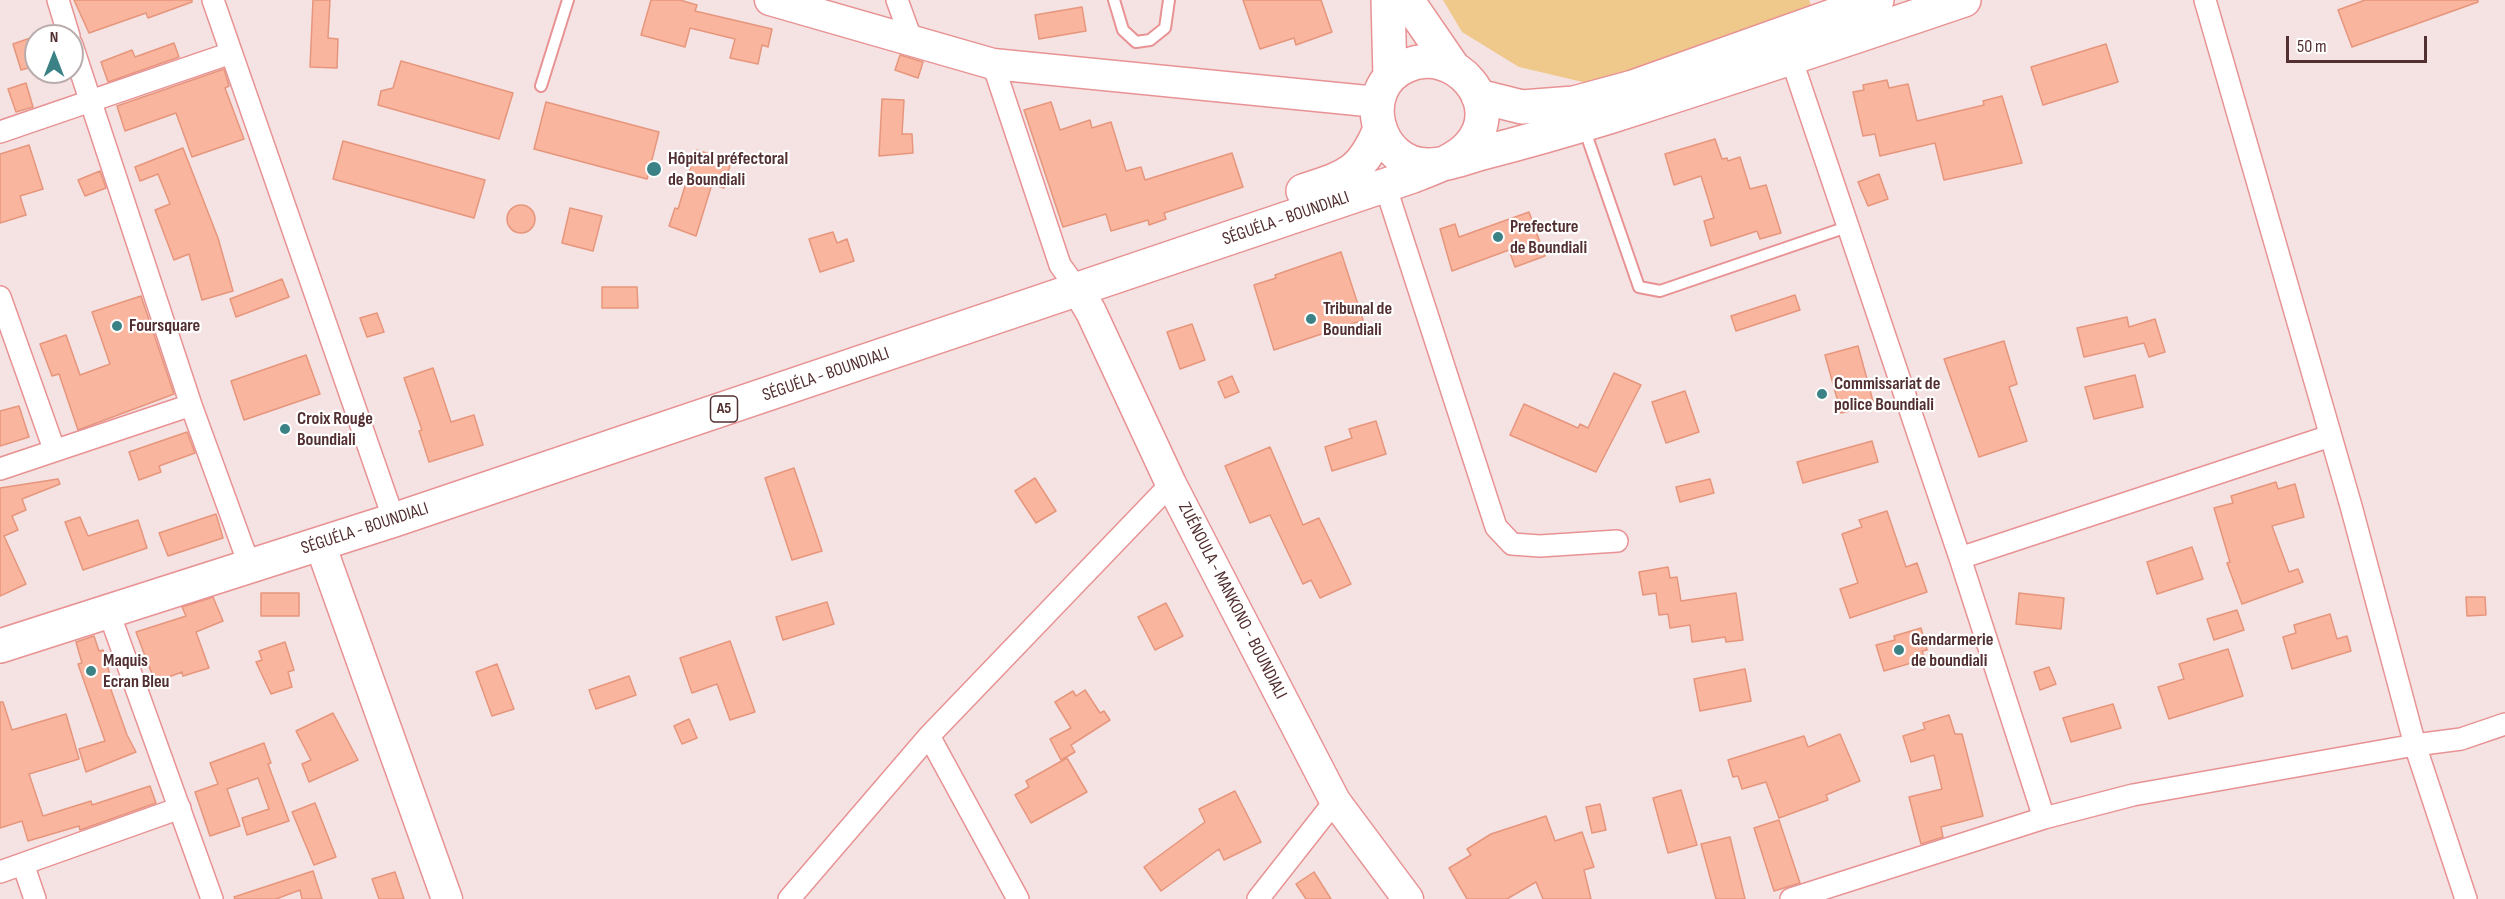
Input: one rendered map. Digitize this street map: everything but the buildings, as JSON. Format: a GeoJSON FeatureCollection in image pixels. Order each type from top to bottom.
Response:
{"type":"FeatureCollection","features":[{"type":"Feature","properties":{"kind":"main road","name":"A5"},"geometry":{"type":"LineString","coordinates":[[1382,103],[1388,0]]}},
{"type":"Feature","properties":{"kind":"main road"},"geometry":{"type":"LineString","coordinates":[[1407,0],[1453,67]]}},
{"type":"Feature","properties":{"kind":"main road"},"geometry":{"type":"LineString","coordinates":[[1877,0],[1787,46],[1583,125],[1444,163],[1428,165],[1412,163],[1393,150],[1382,103],[1404,67],[1420,61],[1437,61],[1453,67],[1464,74],[1478,96],[1522,107],[1574,103],[1787,46],[1964,0]]}},
{"type":"Feature","properties":{"kind":"main road","name":"SÉGUÉLA - BOUNDIALI"},"geometry":{"type":"LineString","coordinates":[[0,646],[108,610],[246,558],[1072,282],[1385,186],[1444,163],[1459,155],[1471,144],[1479,129],[1481,112],[1478,96]]}},
{"type":"Feature","properties":{"kind":"main road","name":"SÉGUÉLA - BOUNDIALI"},"geometry":{"type":"LineString","coordinates":[[1072,282],[1333,181],[1359,167],[1369,154],[1382,103]]}},
{"type":"Feature","properties":{"kind":"main road","name":"SÉGUÉLA - BOUNDIALI"},"geometry":{"type":"LineString","coordinates":[[0,626],[246,558],[320,544],[390,511]]}},
{"type":"Feature","properties":{"kind":"street"},"geometry":{"type":"LineString","coordinates":[[58,0],[65,24]]}},
{"type":"Feature","properties":{"kind":"street"},"geometry":{"type":"LineString","coordinates":[[213,0],[390,511]]}},
{"type":"Feature","properties":{"kind":"street"},"geometry":{"type":"LineString","coordinates":[[770,0],[993,64],[1382,103]]}},
{"type":"Feature","properties":{"kind":"street"},"geometry":{"type":"LineString","coordinates":[[897,0],[912,41]]}},
{"type":"Feature","properties":{"kind":"street"},"geometry":{"type":"LineString","coordinates":[[2205,0],[2330,436],[2415,745],[2466,899]]}},
{"type":"Feature","properties":{"kind":"street"},"geometry":{"type":"LineString","coordinates":[[1787,46],[1960,558],[2044,818]]}},
{"type":"Feature","properties":{"kind":"street"},"geometry":{"type":"LineString","coordinates":[[0,132],[231,53]]}},
{"type":"Feature","properties":{"kind":"street"},"geometry":{"type":"LineString","coordinates":[[993,64],[1059,265],[1072,282]]}},
{"type":"Feature","properties":{"kind":"street"},"geometry":{"type":"LineString","coordinates":[[84,83],[191,405],[246,558]]}},
{"type":"Feature","properties":{"kind":"street"},"geometry":{"type":"LineString","coordinates":[[1385,186],[1496,527],[1512,544],[1540,546],[1617,541]]}},
{"type":"Feature","properties":{"kind":"street","name":"ZUÉNOULA - MANKONO - BOUNDIALI"},"geometry":{"type":"LineString","coordinates":[[1072,282],[1091,312],[1171,484],[1335,801],[1408,899]]}},
{"type":"Feature","properties":{"kind":"street"},"geometry":{"type":"LineString","coordinates":[[0,297],[54,449]]}},
{"type":"Feature","properties":{"kind":"street"},"geometry":{"type":"LineString","coordinates":[[0,469],[54,449],[191,405]]}},
{"type":"Feature","properties":{"kind":"street"},"geometry":{"type":"LineString","coordinates":[[1960,558],[2330,436]]}},
{"type":"Feature","properties":{"kind":"street"},"geometry":{"type":"LineString","coordinates":[[789,899],[929,736],[1171,484]]}},
{"type":"Feature","properties":{"kind":"street"},"geometry":{"type":"LineString","coordinates":[[320,544],[447,899]]}},
{"type":"Feature","properties":{"kind":"street"},"geometry":{"type":"LineString","coordinates":[[108,610],[212,899]]}},
{"type":"Feature","properties":{"kind":"street"},"geometry":{"type":"LineString","coordinates":[[1791,899],[2044,818],[2133,795],[2415,745],[2461,739],[2505,724]]}},
{"type":"Feature","properties":{"kind":"street"},"geometry":{"type":"LineString","coordinates":[[929,736],[1018,899]]}},
{"type":"Feature","properties":{"kind":"street"},"geometry":{"type":"LineString","coordinates":[[1258,899],[1335,801]]}},
{"type":"Feature","properties":{"kind":"street"},"geometry":{"type":"LineString","coordinates":[[0,872],[180,808]]}},
{"type":"Feature","properties":{"kind":"street"},"geometry":{"type":"LineString","coordinates":[[23,864],[35,899]]}},
{"type":"Feature","properties":{"kind":"lane"},"geometry":{"type":"LineString","coordinates":[[541,86],[568,0]]}},
{"type":"Feature","properties":{"kind":"lane"},"geometry":{"type":"LineString","coordinates":[[1114,0],[1123,30],[1136,42],[1150,40],[1166,28],[1169,0]]}},
{"type":"Feature","properties":{"kind":"lane"},"geometry":{"type":"LineString","coordinates":[[1583,125],[1639,287],[1660,291],[1847,227]]}},
{"type":"Feature","properties":{"kind":"shaded area"},"geometry":{"type":"Polygon","coordinates":[[[1443,0],[1809,0],[1816,19],[1587,83],[1519,67],[1462,32],[1443,0]]]}},
{"type":"Feature","properties":{"kind":"place","name":"Hôpital préfectoral de Boundiali"},"geometry":{"type":"Point","coordinates":[654,169]}},
{"type":"Feature","properties":{"kind":"place","name":"Prefecture de Boundiali"},"geometry":{"type":"Point","coordinates":[1498,237]}},
{"type":"Feature","properties":{"kind":"place","name":"Tribunal de Boundiali"},"geometry":{"type":"Point","coordinates":[1311,319]}},
{"type":"Feature","properties":{"kind":"place","name":"Foursquare"},"geometry":{"type":"Point","coordinates":[117,326]}},
{"type":"Feature","properties":{"kind":"place","name":"Commissariat de police Boundiali"},"geometry":{"type":"Point","coordinates":[1822,394]}},
{"type":"Feature","properties":{"kind":"place","name":"Croix Rouge Boundiali"},"geometry":{"type":"Point","coordinates":[285,429]}},
{"type":"Feature","properties":{"kind":"place","name":"Gendarmerie de boundiali"},"geometry":{"type":"Point","coordinates":[1899,650]}},
{"type":"Feature","properties":{"kind":"place","name":"Maquis Ecran Bleu"},"geometry":{"type":"Point","coordinates":[91,671]}}]}
